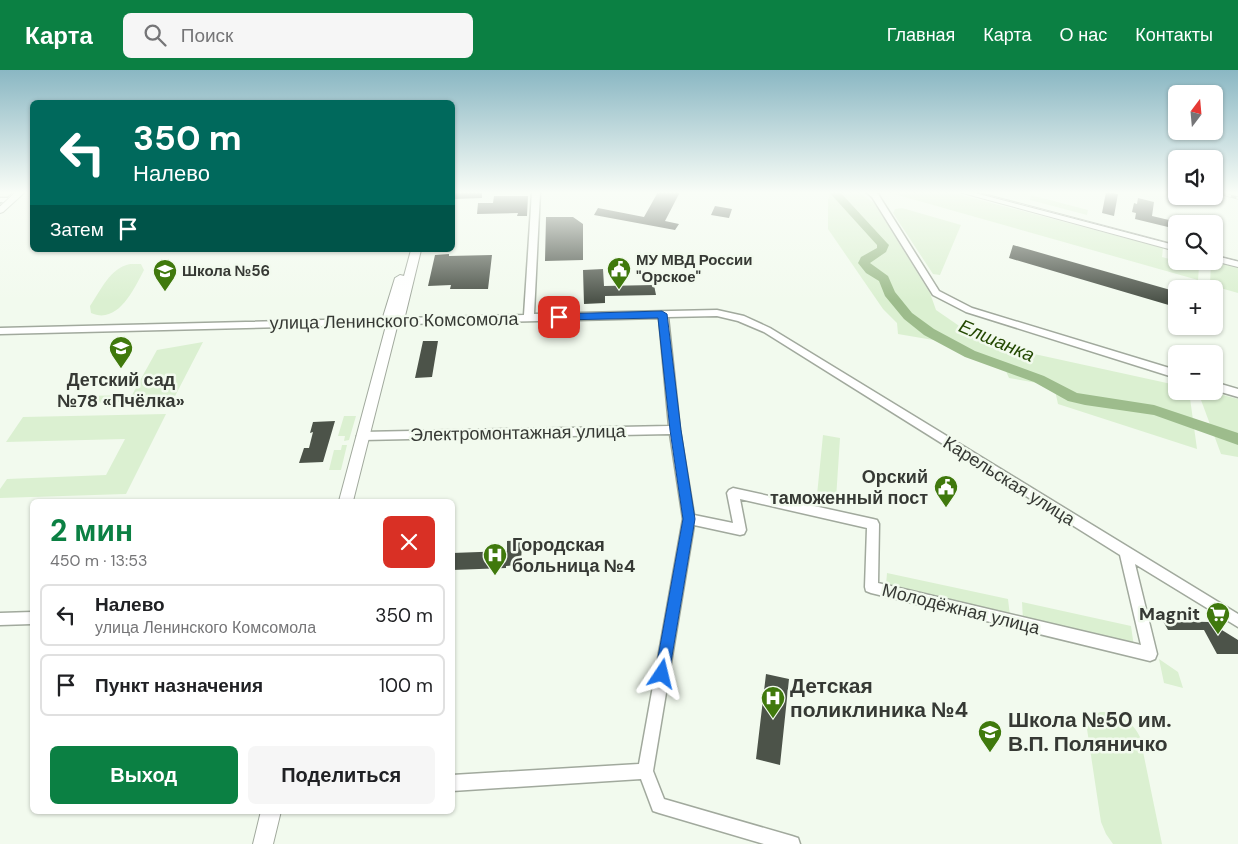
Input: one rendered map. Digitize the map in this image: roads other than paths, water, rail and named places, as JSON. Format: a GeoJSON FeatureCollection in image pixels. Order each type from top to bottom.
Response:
{"type":"FeatureCollection","features":[{"type":"Feature","properties":{"kind":"main road"},"geometry":{"type":"LineString","coordinates":[[1106,228],[1168,246]]}},
{"type":"Feature","properties":{"kind":"main road"},"geometry":{"type":"LineString","coordinates":[[1125,228],[1168,238]]}},
{"type":"Feature","properties":{"kind":"main road"},"geometry":{"type":"LineString","coordinates":[[393,322],[389,316],[406,252]]}},
{"type":"Feature","properties":{"kind":"main road"},"geometry":{"type":"LineString","coordinates":[[346,499],[393,322],[399,316],[415,252]]}},
{"type":"Feature","properties":{"kind":"main road"},"geometry":{"type":"LineString","coordinates":[[1223,252],[1238,256]]}},
{"type":"Feature","properties":{"kind":"main road"},"geometry":{"type":"LineString","coordinates":[[1223,260],[1238,264]]}},
{"type":"Feature","properties":{"kind":"main road"},"geometry":{"type":"LineString","coordinates":[[264,844],[270,814]]}},
{"type":"Feature","properties":{"kind":"street"},"geometry":{"type":"LineString","coordinates":[[529,318],[534,228]]}},
{"type":"Feature","properties":{"kind":"street"},"geometry":{"type":"LineString","coordinates":[[895,228],[936,293],[969,310],[1168,372]]}},
{"type":"Feature","properties":{"kind":"street","name":"улица Ленинского Комсомола"},"geometry":{"type":"LineString","coordinates":[[0,331],[717,313],[741,318],[782,339]]}},
{"type":"Feature","properties":{"kind":"street"},"geometry":{"type":"LineString","coordinates":[[662,314],[675,430],[689,519],[645,770],[660,805],[792,844]]}},
{"type":"Feature","properties":{"kind":"street","name":"Карельская улица"},"geometry":{"type":"LineString","coordinates":[[782,339],[1126,554],[1238,621]]}},
{"type":"Feature","properties":{"kind":"street"},"geometry":{"type":"LineString","coordinates":[[1223,389],[1238,394]]}},
{"type":"Feature","properties":{"kind":"street","name":"Электромонтажная улица"},"geometry":{"type":"LineString","coordinates":[[362,436],[675,430]]}},
{"type":"Feature","properties":{"kind":"street","name":"Молодёжная улица"},"geometry":{"type":"LineString","coordinates":[[689,519],[740,530],[733,493],[873,524],[871,586],[1150,654],[1126,554]]}},
{"type":"Feature","properties":{"kind":"street"},"geometry":{"type":"LineString","coordinates":[[0,619],[30,618]]}},
{"type":"Feature","properties":{"kind":"street"},"geometry":{"type":"LineString","coordinates":[[455,783],[645,770]]}},
{"type":"Feature","properties":{"kind":"waterway","name":"Елшанка"},"geometry":{"type":"LineString","coordinates":[[867,228],[883,245],[882,250],[865,259],[864,263],[870,270],[884,279],[889,293],[908,316],[929,332],[970,354],[1039,379],[1073,397],[1154,410],[1238,439]]}},
{"type":"Feature","properties":{"kind":"tram line"},"geometry":{"type":"LineString","coordinates":[[1111,228],[1168,243]]}},
{"type":"Feature","properties":{"kind":"tram line"},"geometry":{"type":"LineString","coordinates":[[1223,257],[1238,261]]}},
{"type":"Feature","properties":{"kind":"place","name":"МУ МВД России \"Орское\""},"geometry":{"type":"Point","coordinates":[619,290]}},
{"type":"Feature","properties":{"kind":"place","name":"Школа №56"},"geometry":{"type":"Point","coordinates":[165,292]}},
{"type":"Feature","properties":{"kind":"place","name":"Детский сад №78 «Пчёлка»"},"geometry":{"type":"Point","coordinates":[121,369]}},
{"type":"Feature","properties":{"kind":"place","name":"Орский таможенный пост"},"geometry":{"type":"Point","coordinates":[946,508]}},
{"type":"Feature","properties":{"kind":"place","name":"Городская больница №4"},"geometry":{"type":"Point","coordinates":[495,576]}},
{"type":"Feature","properties":{"kind":"place","name":"Magnit"},"geometry":{"type":"Point","coordinates":[1218,635]}},
{"type":"Feature","properties":{"kind":"place","name":"Детская поликлиника №4"},"geometry":{"type":"Point","coordinates":[773,719]}},
{"type":"Feature","properties":{"kind":"place","name":"Школа №50 им. В.П. Поляничко"},"geometry":{"type":"Point","coordinates":[990,753]}}]}
